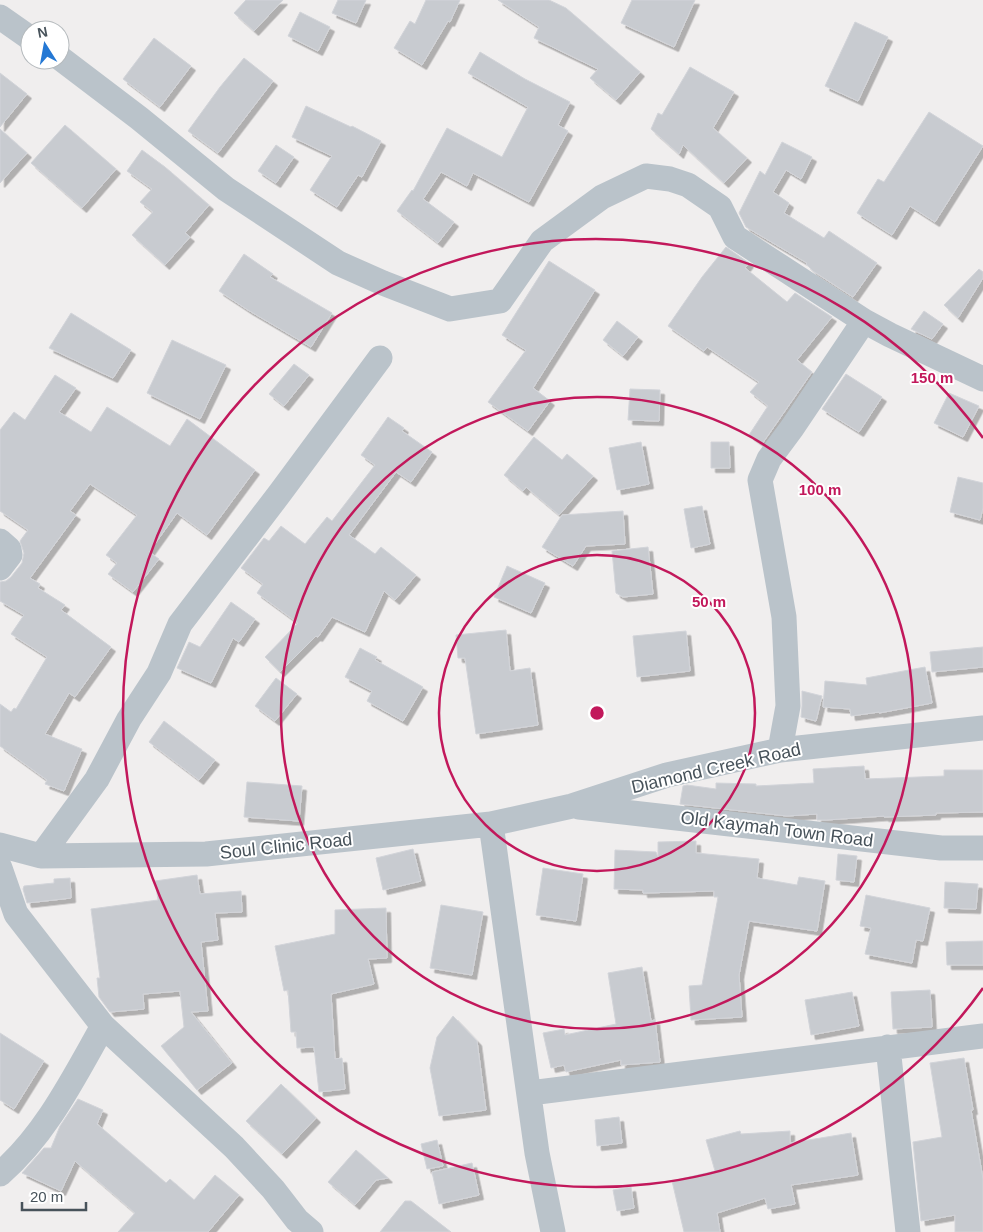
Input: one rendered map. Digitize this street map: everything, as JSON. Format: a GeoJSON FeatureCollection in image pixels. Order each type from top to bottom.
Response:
{"type":"FeatureCollection","features":[{"type":"Feature","properties":{"kind":"street"},"geometry":{"type":"LineString","coordinates":[[0,17],[20,31]]}},
{"type":"Feature","properties":{"kind":"street"},"geometry":{"type":"LineString","coordinates":[[70,66],[139,118],[226,189],[338,263],[383,284],[450,309],[500,301],[542,241],[602,197],[646,176],[670,179],[688,185],[720,207],[735,237],[864,321],[983,379]]}},
{"type":"Feature","properties":{"kind":"street"},"geometry":{"type":"LineString","coordinates":[[780,750],[788,706],[784,617],[760,480],[769,458],[792,428],[864,321]]}},
{"type":"Feature","properties":{"kind":"street"},"geometry":{"type":"LineString","coordinates":[[41,856],[97,779],[130,719],[159,672],[180,624],[280,494],[380,358]]}},
{"type":"Feature","properties":{"kind":"street"},"geometry":{"type":"LineString","coordinates":[[0,541],[9,549],[10,555],[0,568]]}},
{"type":"Feature","properties":{"kind":"street","name":"Diamond Creek Road"},"geometry":{"type":"LineString","coordinates":[[572,806],[667,775],[780,750],[983,728]]}},
{"type":"Feature","properties":{"kind":"street","name":"Soul Clinic Road"},"geometry":{"type":"LineString","coordinates":[[0,845],[41,856],[206,854],[491,824],[572,806]]}},
{"type":"Feature","properties":{"kind":"street","name":"Old Kaymah Town Road"},"geometry":{"type":"LineString","coordinates":[[572,806],[940,848],[983,848]]}},
{"type":"Feature","properties":{"kind":"street"},"geometry":{"type":"LineString","coordinates":[[491,824],[537,1153],[553,1232]]}},
{"type":"Feature","properties":{"kind":"street"},"geometry":{"type":"LineString","coordinates":[[0,868],[16,914],[103,1026],[234,1147],[297,1220],[311,1232]]}},
{"type":"Feature","properties":{"kind":"street"},"geometry":{"type":"LineString","coordinates":[[0,1174],[14,1162],[43,1129],[103,1026]]}},
{"type":"Feature","properties":{"kind":"street"},"geometry":{"type":"LineString","coordinates":[[530,1093],[983,1036]]}},
{"type":"Feature","properties":{"kind":"street"},"geometry":{"type":"LineString","coordinates":[[888,1047],[908,1232]]}},
{"type":"Feature","properties":{"kind":"building"},"geometry":{"type":"Polygon","coordinates":[[[246,0],[283,0],[254,31],[234,13],[246,0]]]}},
{"type":"Feature","properties":{"kind":"building"},"geometry":{"type":"Polygon","coordinates":[[[338,0],[366,0],[356,23],[332,13],[338,0]]]}},
{"type":"Feature","properties":{"kind":"building"},"geometry":{"type":"Polygon","coordinates":[[[426,0],[460,0],[450,22],[448,21],[422,65],[394,48],[410,21],[415,24],[426,0]]]}},
{"type":"Feature","properties":{"kind":"building"},"geometry":{"type":"Polygon","coordinates":[[[498,0],[549,0],[566,8],[640,72],[616,100],[590,78],[598,69],[534,38],[539,27],[498,0]]]}},
{"type":"Feature","properties":{"kind":"building"},"geometry":{"type":"Polygon","coordinates":[[[632,0],[695,0],[674,47],[621,23],[632,0]]]}},
{"type":"Feature","properties":{"kind":"building"},"geometry":{"type":"Polygon","coordinates":[[[300,12],[330,27],[318,51],[288,36],[300,12]]]}},
{"type":"Feature","properties":{"kind":"building"},"geometry":{"type":"Polygon","coordinates":[[[855,22],[888,37],[858,101],[825,86],[855,22]]]}},
{"type":"Feature","properties":{"kind":"building"},"geometry":{"type":"Polygon","coordinates":[[[154,38],[191,66],[160,107],[123,79],[154,38]]]}},
{"type":"Feature","properties":{"kind":"building"},"geometry":{"type":"Polygon","coordinates":[[[480,52],[525,79],[570,102],[558,125],[568,131],[529,202],[473,173],[467,186],[441,172],[423,199],[454,222],[438,243],[397,211],[413,191],[447,128],[502,157],[528,107],[468,73],[480,52]]]}},
{"type":"Feature","properties":{"kind":"building"},"geometry":{"type":"Polygon","coordinates":[[[244,58],[273,81],[218,153],[188,131],[244,58]]]}},
{"type":"Feature","properties":{"kind":"building"},"geometry":{"type":"Polygon","coordinates":[[[690,67],[734,92],[713,128],[747,158],[724,183],[683,145],[679,154],[651,129],[658,113],[662,115],[690,67]]]}},
{"type":"Feature","properties":{"kind":"building"},"geometry":{"type":"Polygon","coordinates":[[[0,73],[27,94],[0,127],[0,73]]]}},
{"type":"Feature","properties":{"kind":"building"},"geometry":{"type":"Polygon","coordinates":[[[306,106],[381,141],[362,177],[358,175],[337,207],[310,190],[332,156],[292,137],[306,106]]]}},
{"type":"Feature","properties":{"kind":"building"},"geometry":{"type":"Polygon","coordinates":[[[929,112],[983,146],[935,222],[910,206],[892,235],[857,213],[878,179],[884,182],[929,112]]]}},
{"type":"Feature","properties":{"kind":"building"},"geometry":{"type":"Polygon","coordinates":[[[65,125],[116,169],[82,208],[31,163],[65,125]]]}},
{"type":"Feature","properties":{"kind":"building"},"geometry":{"type":"Polygon","coordinates":[[[0,129],[27,153],[0,183],[0,129]]]}},
{"type":"Feature","properties":{"kind":"building"},"geometry":{"type":"Polygon","coordinates":[[[782,142],[812,157],[801,179],[786,170],[773,192],[789,203],[784,213],[824,238],[829,231],[877,263],[853,297],[813,271],[807,263],[746,227],[739,213],[760,171],[765,175],[782,142]]]}},
{"type":"Feature","properties":{"kind":"building"},"geometry":{"type":"Polygon","coordinates":[[[276,145],[294,157],[276,183],[258,171],[276,145]]]}},
{"type":"Feature","properties":{"kind":"building"},"geometry":{"type":"Polygon","coordinates":[[[142,150],[209,205],[185,233],[190,237],[165,265],[132,235],[153,212],[140,202],[152,189],[127,171],[142,150]]]}},
{"type":"Feature","properties":{"kind":"building"},"geometry":{"type":"Polygon","coordinates":[[[726,247],[749,263],[745,268],[787,302],[795,293],[832,317],[797,360],[812,372],[762,444],[749,435],[768,406],[750,392],[759,382],[707,347],[704,351],[668,326],[702,277],[726,247]]]}},
{"type":"Feature","properties":{"kind":"building"},"geometry":{"type":"Polygon","coordinates":[[[244,254],[273,274],[270,277],[332,313],[311,347],[219,291],[244,254]]]}},
{"type":"Feature","properties":{"kind":"building"},"geometry":{"type":"Polygon","coordinates":[[[549,261],[595,290],[533,388],[550,401],[528,431],[488,402],[526,350],[502,335],[549,261]]]}},
{"type":"Feature","properties":{"kind":"building"},"geometry":{"type":"Polygon","coordinates":[[[979,269],[983,272],[983,278],[958,318],[944,305],[979,269]]]}},
{"type":"Feature","properties":{"kind":"building"},"geometry":{"type":"Polygon","coordinates":[[[924,311],[943,324],[932,339],[911,329],[924,311]]]}},
{"type":"Feature","properties":{"kind":"building"},"geometry":{"type":"Polygon","coordinates":[[[71,313],[131,350],[113,378],[49,348],[71,313]]]}},
{"type":"Feature","properties":{"kind":"building"},"geometry":{"type":"Polygon","coordinates":[[[617,321],[638,337],[623,356],[603,340],[617,321]]]}},
{"type":"Feature","properties":{"kind":"building"},"geometry":{"type":"Polygon","coordinates":[[[172,340],[226,365],[200,419],[147,393],[172,340]]]}},
{"type":"Feature","properties":{"kind":"building"},"geometry":{"type":"Polygon","coordinates":[[[294,364],[309,375],[284,406],[269,394],[294,364]]]}},
{"type":"Feature","properties":{"kind":"building"},"geometry":{"type":"Polygon","coordinates":[[[846,374],[882,397],[859,432],[822,409],[846,374]]]}},
{"type":"Feature","properties":{"kind":"building"},"geometry":{"type":"Polygon","coordinates":[[[55,375],[76,388],[59,412],[91,432],[107,407],[170,446],[187,419],[255,470],[207,535],[177,513],[149,552],[159,559],[133,592],[108,574],[117,563],[106,555],[137,515],[90,484],[70,511],[76,515],[30,578],[40,584],[38,588],[65,605],[61,610],[111,647],[75,697],[69,693],[45,734],[82,749],[64,791],[45,784],[47,780],[0,746],[0,704],[11,712],[14,708],[16,709],[47,657],[11,634],[24,615],[0,601],[0,582],[6,581],[11,577],[22,563],[24,553],[20,541],[28,530],[0,511],[0,430],[14,412],[25,420],[55,375]]]}},
{"type":"Feature","properties":{"kind":"building"},"geometry":{"type":"Polygon","coordinates":[[[630,389],[660,390],[659,421],[628,420],[630,389]]]}},
{"type":"Feature","properties":{"kind":"building"},"geometry":{"type":"Polygon","coordinates":[[[949,393],[979,406],[963,437],[934,423],[949,393]]]}},
{"type":"Feature","properties":{"kind":"building"},"geometry":{"type":"Polygon","coordinates":[[[388,417],[404,428],[402,431],[432,452],[411,482],[396,472],[349,535],[375,554],[381,547],[416,575],[395,600],[384,591],[365,632],[332,617],[318,637],[316,636],[280,672],[265,657],[298,623],[257,593],[263,584],[241,568],[264,538],[269,541],[281,526],[305,544],[327,517],[332,521],[375,465],[361,455],[388,417]]]}},
{"type":"Feature","properties":{"kind":"building"},"geometry":{"type":"Polygon","coordinates":[[[534,437],[562,460],[567,454],[593,476],[559,515],[526,487],[523,491],[504,475],[534,437]]]}},
{"type":"Feature","properties":{"kind":"building"},"geometry":{"type":"Polygon","coordinates":[[[641,442],[649,484],[617,490],[609,448],[641,442]]]}},
{"type":"Feature","properties":{"kind":"building"},"geometry":{"type":"Polygon","coordinates":[[[711,442],[729,442],[730,468],[711,468],[711,442]]]}},
{"type":"Feature","properties":{"kind":"building"},"geometry":{"type":"Polygon","coordinates":[[[958,477],[983,483],[983,508],[980,520],[950,512],[958,477]]]}},
{"type":"Feature","properties":{"kind":"building"},"geometry":{"type":"Polygon","coordinates":[[[702,506],[710,544],[691,548],[684,509],[702,506]]]}},
{"type":"Feature","properties":{"kind":"building"},"geometry":{"type":"Polygon","coordinates":[[[623,511],[625,544],[586,546],[573,566],[542,547],[562,515],[623,511]]]}},
{"type":"Feature","properties":{"kind":"building"},"geometry":{"type":"Polygon","coordinates":[[[648,547],[653,594],[623,597],[616,593],[612,551],[648,547]]]}},
{"type":"Feature","properties":{"kind":"building"},"geometry":{"type":"Polygon","coordinates":[[[507,566],[545,583],[531,613],[494,597],[507,566]]]}},
{"type":"Feature","properties":{"kind":"building"},"geometry":{"type":"Polygon","coordinates":[[[231,602],[255,619],[239,642],[233,638],[211,683],[177,668],[189,642],[200,647],[231,602]]]}},
{"type":"Feature","properties":{"kind":"building"},"geometry":{"type":"Polygon","coordinates":[[[506,630],[510,671],[530,668],[538,725],[476,734],[465,658],[458,658],[456,635],[506,630]]]}},
{"type":"Feature","properties":{"kind":"building"},"geometry":{"type":"Polygon","coordinates":[[[686,631],[690,671],[637,677],[633,636],[686,631]]]}},
{"type":"Feature","properties":{"kind":"building"},"geometry":{"type":"Polygon","coordinates":[[[983,647],[983,667],[932,672],[930,652],[983,647]]]}},
{"type":"Feature","properties":{"kind":"building"},"geometry":{"type":"Polygon","coordinates":[[[360,648],[377,657],[375,660],[423,687],[403,721],[367,701],[372,691],[345,677],[360,648]]]}},
{"type":"Feature","properties":{"kind":"building"},"geometry":{"type":"Polygon","coordinates":[[[925,667],[932,703],[851,716],[850,709],[823,707],[825,681],[867,685],[866,678],[925,667]]]}},
{"type":"Feature","properties":{"kind":"building"},"geometry":{"type":"Polygon","coordinates":[[[276,678],[297,694],[275,721],[255,706],[276,678]]]}},
{"type":"Feature","properties":{"kind":"building"},"geometry":{"type":"Polygon","coordinates":[[[802,691],[822,696],[816,721],[801,717],[802,691]]]}},
{"type":"Feature","properties":{"kind":"building"},"geometry":{"type":"Polygon","coordinates":[[[164,721],[215,760],[199,780],[149,742],[164,721]]]}},
{"type":"Feature","properties":{"kind":"building"},"geometry":{"type":"Polygon","coordinates":[[[864,766],[865,779],[944,776],[944,770],[983,770],[983,812],[817,820],[817,814],[787,816],[680,804],[683,786],[687,785],[716,789],[716,783],[756,784],[756,786],[814,783],[813,769],[864,766]]]}},
{"type":"Feature","properties":{"kind":"building"},"geometry":{"type":"Polygon","coordinates":[[[247,782],[302,786],[299,821],[244,817],[247,782]]]}},
{"type":"Feature","properties":{"kind":"building"},"geometry":{"type":"Polygon","coordinates":[[[696,841],[696,853],[759,859],[757,878],[797,885],[799,877],[825,881],[817,931],[749,921],[739,975],[742,1017],[691,1020],[689,986],[702,985],[718,897],[714,897],[714,891],[643,893],[643,890],[614,889],[615,850],[656,852],[658,857],[658,842],[696,841]]]}},
{"type":"Feature","properties":{"kind":"building"},"geometry":{"type":"Polygon","coordinates":[[[413,849],[421,881],[383,890],[376,858],[413,849]]]}},
{"type":"Feature","properties":{"kind":"building"},"geometry":{"type":"Polygon","coordinates":[[[838,854],[857,856],[854,882],[836,880],[838,854]]]}},
{"type":"Feature","properties":{"kind":"building"},"geometry":{"type":"Polygon","coordinates":[[[543,868],[583,874],[576,921],[536,915],[543,868]]]}},
{"type":"Feature","properties":{"kind":"building"},"geometry":{"type":"Polygon","coordinates":[[[197,875],[200,894],[241,891],[242,912],[215,913],[218,940],[201,942],[208,1011],[191,1012],[232,1063],[197,1090],[161,1046],[184,1027],[180,991],[143,994],[144,1009],[110,1012],[99,997],[97,978],[100,978],[91,909],[158,900],[155,881],[197,875]]]}},
{"type":"Feature","properties":{"kind":"building"},"geometry":{"type":"Polygon","coordinates":[[[70,878],[71,898],[27,903],[23,889],[24,886],[54,883],[54,879],[70,878]]]}},
{"type":"Feature","properties":{"kind":"building"},"geometry":{"type":"Polygon","coordinates":[[[945,882],[978,884],[976,909],[944,908],[945,882]]]}},
{"type":"Feature","properties":{"kind":"building"},"geometry":{"type":"Polygon","coordinates":[[[866,895],[930,908],[923,941],[916,940],[912,963],[865,954],[871,928],[860,926],[866,895]]]}},
{"type":"Feature","properties":{"kind":"building"},"geometry":{"type":"Polygon","coordinates":[[[441,905],[483,912],[472,975],[430,968],[441,905]]]}},
{"type":"Feature","properties":{"kind":"building"},"geometry":{"type":"Polygon","coordinates":[[[386,908],[387,958],[368,959],[374,984],[331,994],[335,1059],[342,1058],[345,1089],[319,1092],[314,1047],[297,1048],[296,1032],[291,1032],[288,990],[284,991],[275,946],[335,934],[335,910],[386,908]]]}},
{"type":"Feature","properties":{"kind":"building"},"geometry":{"type":"Polygon","coordinates":[[[983,941],[983,965],[947,965],[946,942],[983,941]]]}},
{"type":"Feature","properties":{"kind":"building"},"geometry":{"type":"Polygon","coordinates":[[[642,967],[651,1021],[655,1020],[660,1062],[621,1065],[621,1060],[566,1072],[564,1065],[551,1068],[543,1033],[564,1029],[565,1035],[616,1024],[608,973],[642,967]]]}},
{"type":"Feature","properties":{"kind":"building"},"geometry":{"type":"Polygon","coordinates":[[[930,990],[932,1027],[893,1029],[891,992],[930,990]]]}},
{"type":"Feature","properties":{"kind":"building"},"geometry":{"type":"Polygon","coordinates":[[[852,992],[859,1026],[811,1035],[805,1000],[852,992]]]}},
{"type":"Feature","properties":{"kind":"building"},"geometry":{"type":"Polygon","coordinates":[[[453,1016],[477,1041],[486,1110],[439,1116],[430,1068],[437,1037],[453,1016]]]}},
{"type":"Feature","properties":{"kind":"building"},"geometry":{"type":"Polygon","coordinates":[[[0,1033],[44,1061],[14,1109],[0,1100],[0,1033]]]}},
{"type":"Feature","properties":{"kind":"building"},"geometry":{"type":"Polygon","coordinates":[[[964,1058],[983,1179],[983,1232],[955,1232],[955,1215],[921,1221],[913,1142],[942,1137],[930,1063],[964,1058]]]}},
{"type":"Feature","properties":{"kind":"building"},"geometry":{"type":"Polygon","coordinates":[[[281,1084],[316,1118],[282,1154],[246,1121],[281,1084]]]}},
{"type":"Feature","properties":{"kind":"building"},"geometry":{"type":"Polygon","coordinates":[[[78,1099],[103,1110],[97,1124],[166,1183],[170,1179],[194,1200],[215,1175],[239,1195],[208,1232],[118,1232],[135,1213],[75,1161],[61,1191],[22,1173],[44,1148],[51,1148],[60,1126],[78,1099]]]}},
{"type":"Feature","properties":{"kind":"building"},"geometry":{"type":"Polygon","coordinates":[[[619,1117],[622,1143],[597,1146],[595,1120],[619,1117]]]}},
{"type":"Feature","properties":{"kind":"building"},"geometry":{"type":"Polygon","coordinates":[[[740,1131],[741,1134],[790,1131],[790,1143],[851,1133],[858,1175],[791,1185],[795,1204],[768,1209],[765,1198],[717,1213],[720,1232],[684,1232],[672,1181],[715,1171],[706,1140],[740,1131]]]}},
{"type":"Feature","properties":{"kind":"building"},"geometry":{"type":"Polygon","coordinates":[[[437,1140],[443,1166],[427,1169],[421,1144],[437,1140]]]}},
{"type":"Feature","properties":{"kind":"building"},"geometry":{"type":"Polygon","coordinates":[[[356,1150],[388,1178],[376,1180],[355,1205],[328,1182],[356,1150]]]}},
{"type":"Feature","properties":{"kind":"building"},"geometry":{"type":"Polygon","coordinates":[[[472,1163],[479,1195],[439,1204],[432,1172],[472,1163]]]}},
{"type":"Feature","properties":{"kind":"building"},"geometry":{"type":"Polygon","coordinates":[[[631,1187],[634,1208],[617,1211],[613,1190],[631,1187]]]}},
{"type":"Feature","properties":{"kind":"building"},"geometry":{"type":"Polygon","coordinates":[[[405,1201],[411,1201],[451,1232],[380,1232],[405,1201]]]}}]}
